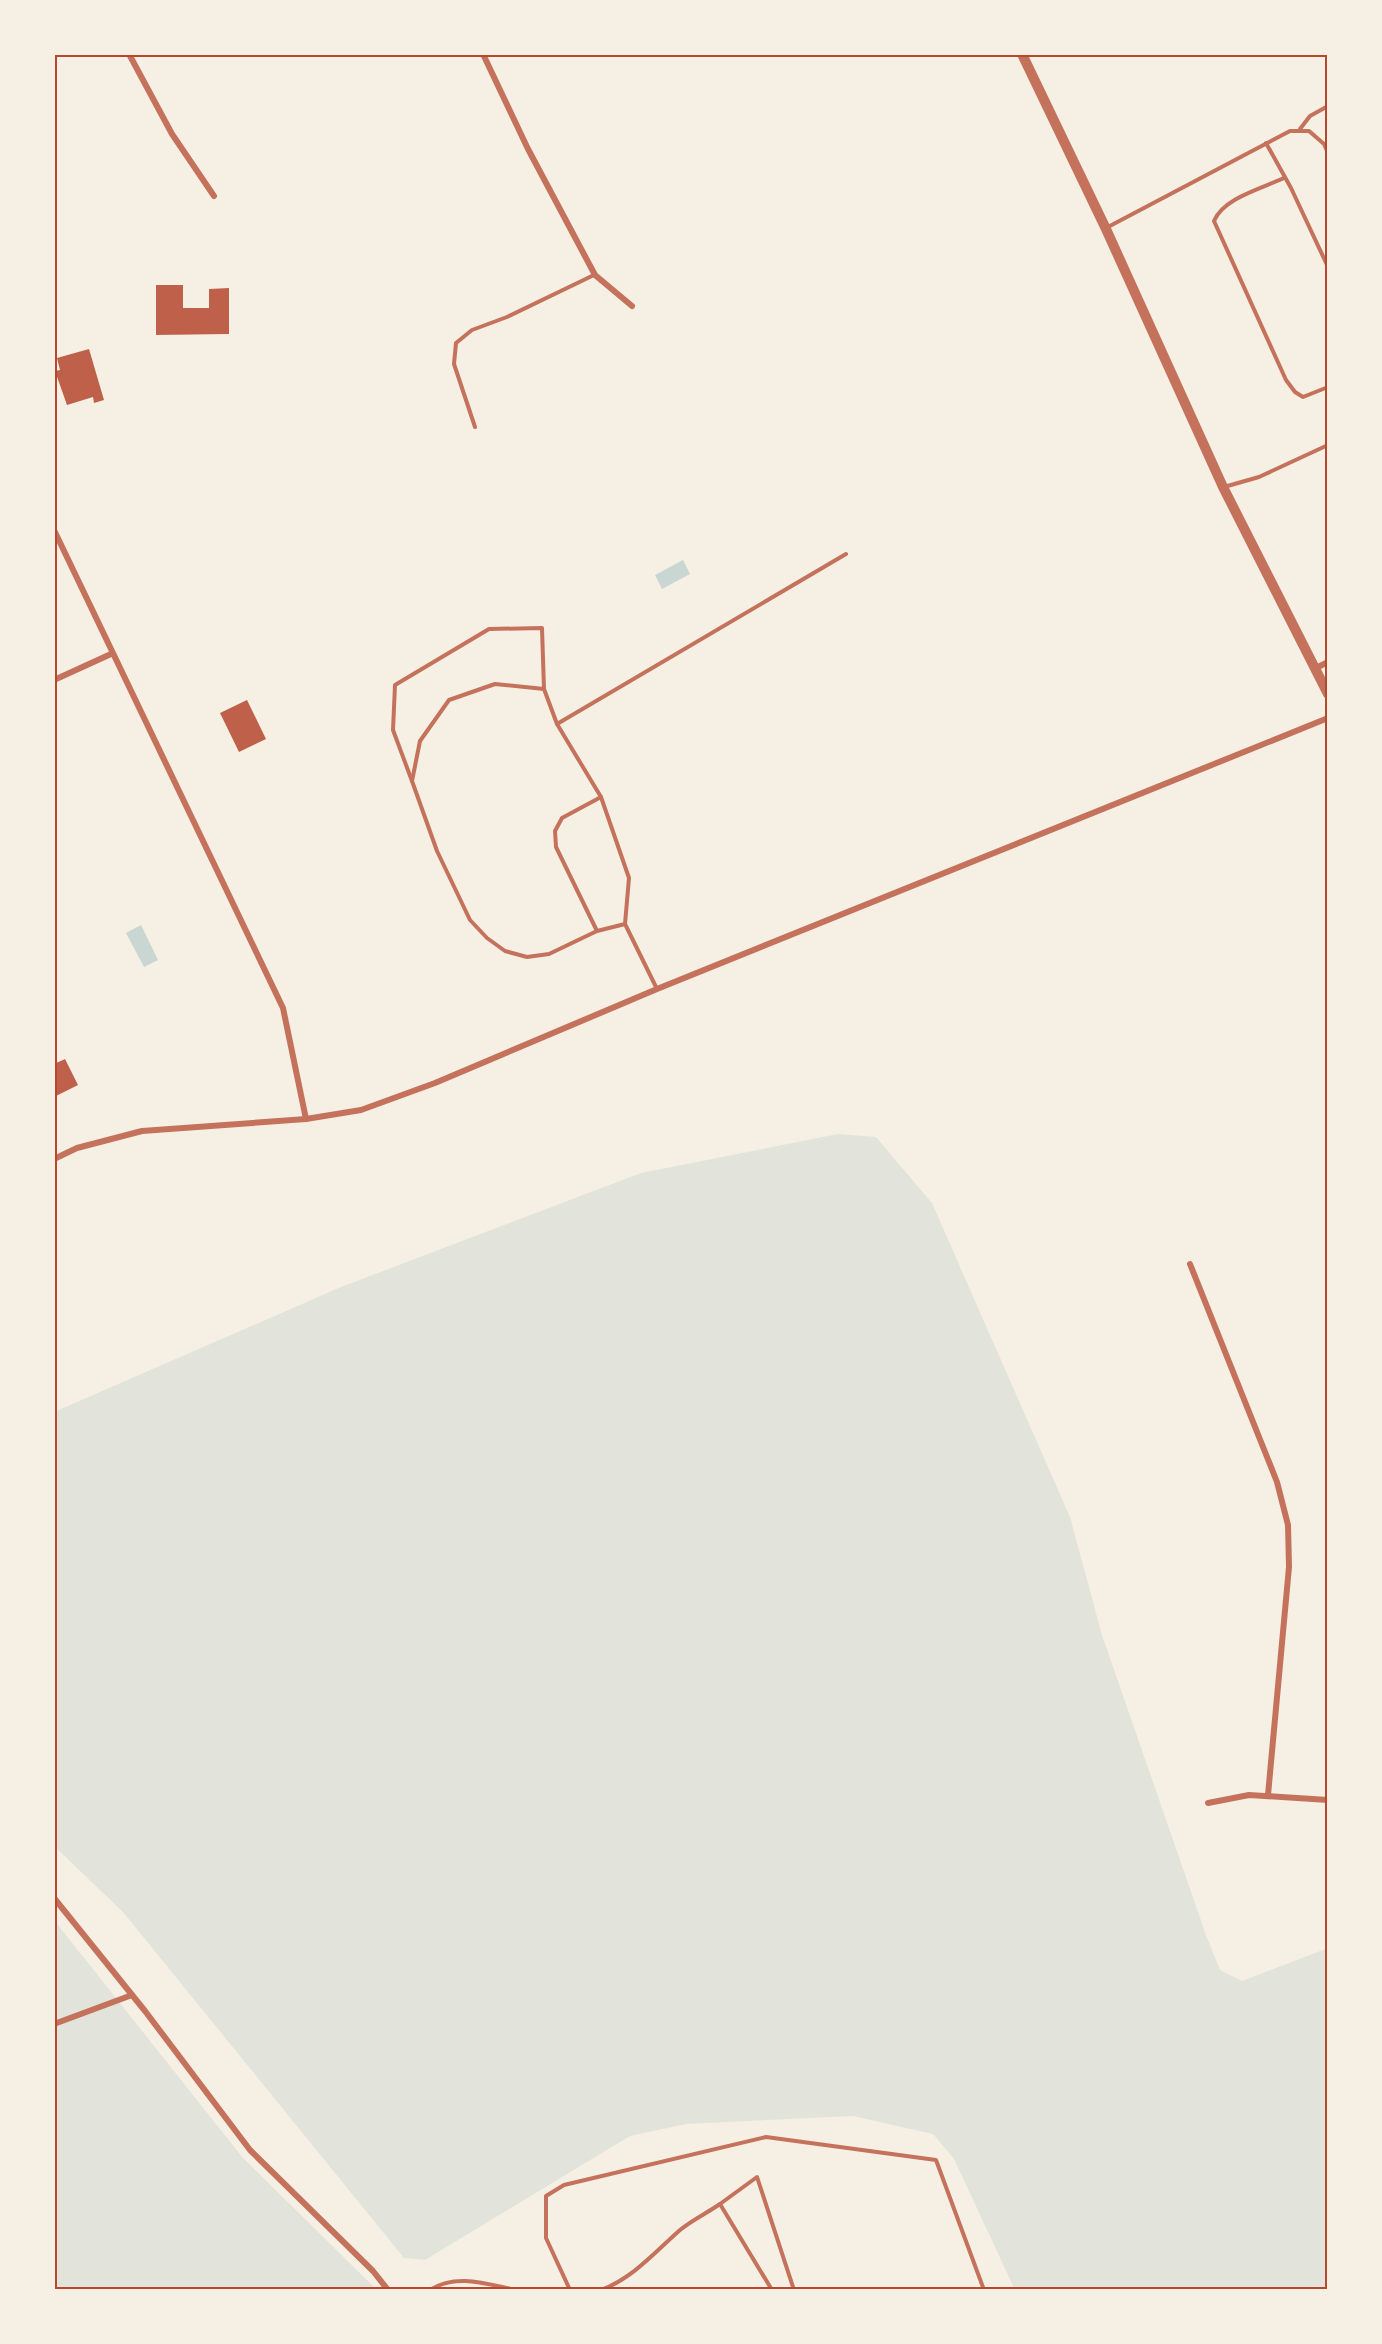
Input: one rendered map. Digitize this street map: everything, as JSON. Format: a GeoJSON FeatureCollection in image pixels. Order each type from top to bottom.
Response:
{"type":"FeatureCollection","features":[{"type":"Feature","properties":{"kind":"street"},"geometry":{"type":"LineString","coordinates":[[129,54],[172,134],[214,196]]}},
{"type":"Feature","properties":{"kind":"street"},"geometry":{"type":"LineString","coordinates":[[483,54],[528,149],[595,275],[632,306]]}},
{"type":"Feature","properties":{"kind":"street"},"geometry":{"type":"LineString","coordinates":[[1022,54],[1106,229],[1223,487],[1328,694]]}},
{"type":"Feature","properties":{"kind":"street"},"geometry":{"type":"LineString","coordinates":[[54,530],[111,654],[283,1008],[306,1119]]}},
{"type":"Feature","properties":{"kind":"street"},"geometry":{"type":"LineString","coordinates":[[54,680],[111,654]]}},
{"type":"Feature","properties":{"kind":"street"},"geometry":{"type":"LineString","coordinates":[[1316,668],[1328,662]]}},
{"type":"Feature","properties":{"kind":"street"},"geometry":{"type":"LineString","coordinates":[[54,1160],[77,1148],[142,1131],[306,1119],[361,1110],[435,1083],[657,989],[1328,718]]}},
{"type":"Feature","properties":{"kind":"street"},"geometry":{"type":"LineString","coordinates":[[1190,1264],[1277,1482],[1288,1524],[1289,1567],[1268,1794]]}},
{"type":"Feature","properties":{"kind":"street"},"geometry":{"type":"LineString","coordinates":[[1208,1803],[1249,1795],[1268,1794],[1328,1800]]}},
{"type":"Feature","properties":{"kind":"street"},"geometry":{"type":"LineString","coordinates":[[54,1898],[132,1995],[250,2150],[373,2271],[388,2290]]}},
{"type":"Feature","properties":{"kind":"street"},"geometry":{"type":"LineString","coordinates":[[54,2024],[132,1995]]}},
{"type":"Feature","properties":{"kind":"lane"},"geometry":{"type":"LineString","coordinates":[[1300,129],[1310,116],[1328,106]]}},
{"type":"Feature","properties":{"kind":"lane"},"geometry":{"type":"LineString","coordinates":[[1106,229],[1290,131],[1300,129],[1317,136],[1328,153]]}},
{"type":"Feature","properties":{"kind":"lane"},"geometry":{"type":"LineString","coordinates":[[1266,143],[1291,188],[1328,267]]}},
{"type":"Feature","properties":{"kind":"lane"},"geometry":{"type":"LineString","coordinates":[[1284,178],[1231,203],[1218,212],[1214,221],[1286,380],[1295,392],[1303,397],[1328,387]]}},
{"type":"Feature","properties":{"kind":"lane"},"geometry":{"type":"LineString","coordinates":[[475,427],[454,364],[456,343],[472,330],[551,297],[595,275]]}},
{"type":"Feature","properties":{"kind":"lane"},"geometry":{"type":"LineString","coordinates":[[1223,487],[1259,477],[1328,445]]}},
{"type":"Feature","properties":{"kind":"lane"},"geometry":{"type":"LineString","coordinates":[[557,724],[846,554]]}},
{"type":"Feature","properties":{"kind":"lane"},"geometry":{"type":"LineString","coordinates":[[625,924],[597,931],[549,954],[527,957],[505,951],[487,938],[470,920],[437,851],[393,730],[395,685],[489,629],[542,628],[544,689],[557,724],[601,797],[629,878],[625,924],[657,989]]}},
{"type":"Feature","properties":{"kind":"lane"},"geometry":{"type":"LineString","coordinates":[[412,781],[420,741],[449,700],[495,684],[544,689]]}},
{"type":"Feature","properties":{"kind":"lane"},"geometry":{"type":"LineString","coordinates":[[597,931],[556,847],[555,831],[562,818],[601,797]]}},
{"type":"Feature","properties":{"kind":"lane"},"geometry":{"type":"LineString","coordinates":[[570,2290],[546,2238],[546,2196],[564,2185],[766,2137],[936,2160],[984,2290]]}},
{"type":"Feature","properties":{"kind":"lane"},"geometry":{"type":"LineString","coordinates":[[601,2290],[614,2285],[642,2265],[682,2228],[757,2177],[794,2290]]}},
{"type":"Feature","properties":{"kind":"lane"},"geometry":{"type":"LineString","coordinates":[[720,2204],[772,2290]]}},
{"type":"Feature","properties":{"kind":"lane"},"geometry":{"type":"LineString","coordinates":[[430,2290],[442,2282],[467,2280],[516,2290]]}},
{"type":"Feature","properties":{"kind":"shaded area"},"geometry":{"type":"Polygon","coordinates":[[[683,560],[690,574],[662,589],[655,575],[683,560]]]}},
{"type":"Feature","properties":{"kind":"shaded area"},"geometry":{"type":"Polygon","coordinates":[[[141,925],[158,960],[144,967],[126,933],[141,925]]]}},
{"type":"Feature","properties":{"kind":"shaded area"},"geometry":{"type":"Polygon","coordinates":[[[838,1134],[876,1137],[932,1203],[1070,1517],[1102,1635],[1220,1970],[1242,1981],[1328,1948],[1328,2290],[1015,2290],[954,2159],[933,2134],[853,2116],[686,2124],[630,2136],[425,2260],[404,2258],[123,1912],[54,1846],[54,1412],[341,1287],[641,1173],[838,1134]]]}},
{"type":"Feature","properties":{"kind":"shaded area"},"geometry":{"type":"Polygon","coordinates":[[[54,1920],[243,2158],[377,2290],[54,2290],[54,1920]]]}},
{"type":"Feature","properties":{"kind":"building"},"geometry":{"type":"Polygon","coordinates":[[[156,285],[183,285],[183,308],[209,308],[209,289],[229,288],[229,334],[156,335],[156,285]]]}},
{"type":"Feature","properties":{"kind":"building"},"geometry":{"type":"Polygon","coordinates":[[[89,349],[104,400],[94,403],[93,397],[67,405],[55,371],[60,370],[57,358],[89,349]]]}},
{"type":"Feature","properties":{"kind":"building"},"geometry":{"type":"Polygon","coordinates":[[[247,700],[266,739],[239,752],[220,713],[247,700]]]}},
{"type":"Feature","properties":{"kind":"building"},"geometry":{"type":"Polygon","coordinates":[[[65,1059],[78,1085],[54,1097],[54,1064],[65,1059]]]}}]}
